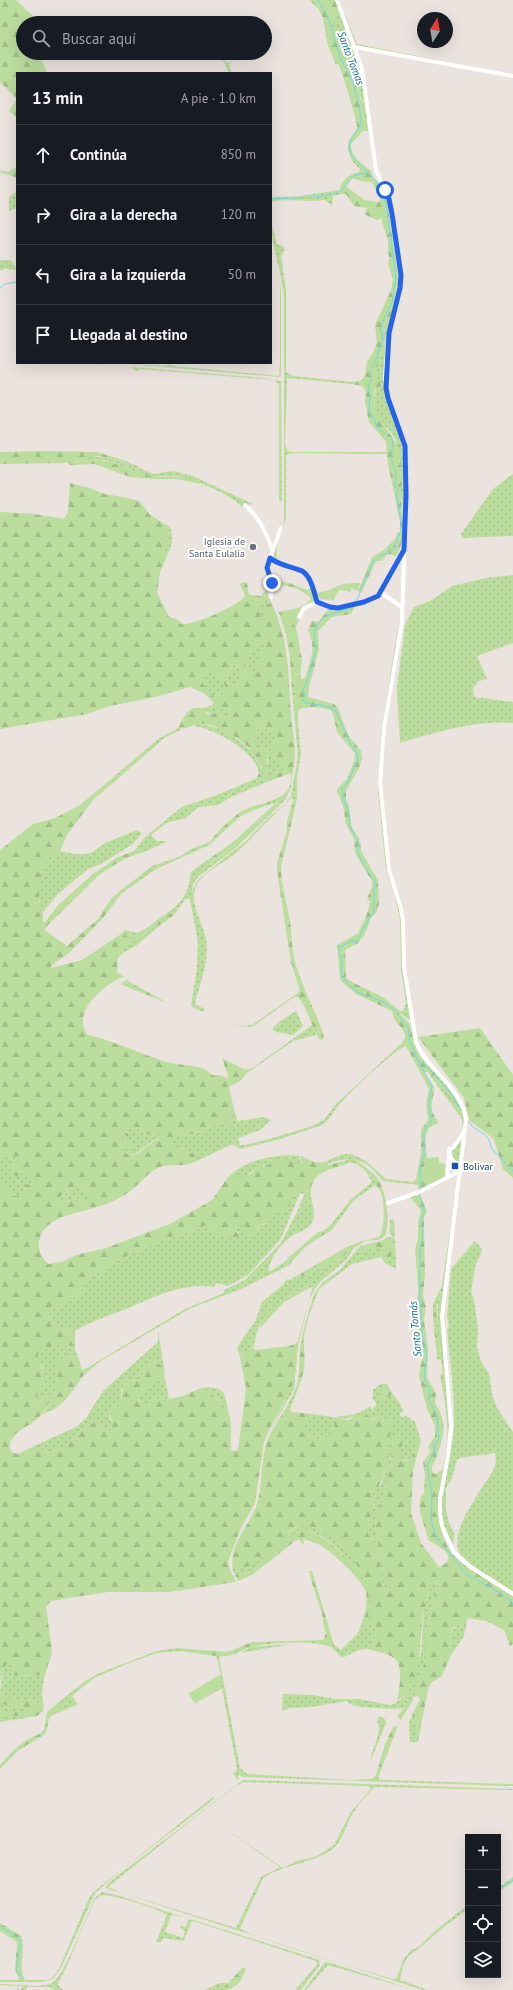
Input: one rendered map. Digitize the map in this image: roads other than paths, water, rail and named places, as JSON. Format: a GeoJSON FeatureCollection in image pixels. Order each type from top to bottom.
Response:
{"type":"FeatureCollection","features":[{"type":"Feature","properties":{"kind":"street"},"geometry":{"type":"LineString","coordinates":[[337,0],[365,82],[376,170],[389,199],[401,275],[400,288],[389,333],[385,377],[388,398],[405,446],[404,550],[401,633],[384,727],[380,783],[389,870],[403,920],[404,967],[416,1042],[421,1054],[460,1100],[464,1111],[465,1130],[442,1316],[451,1426],[440,1499],[440,1513],[442,1526],[454,1552],[469,1566],[513,1594]]}},
{"type":"Feature","properties":{"kind":"street"},"geometry":{"type":"LineString","coordinates":[[354,47],[513,76]]}},
{"type":"Feature","properties":{"kind":"street"},"geometry":{"type":"LineString","coordinates":[[245,505],[254,513],[266,531],[273,549]]}},
{"type":"Feature","properties":{"kind":"street"},"geometry":{"type":"LineString","coordinates":[[271,597],[272,583],[267,568],[281,528]]}},
{"type":"Feature","properties":{"kind":"street"},"geometry":{"type":"LineString","coordinates":[[299,617],[304,608],[317,602],[330,607],[349,606],[374,599],[380,592],[404,550]]}},
{"type":"Feature","properties":{"kind":"street"},"geometry":{"type":"LineString","coordinates":[[270,558],[280,565],[303,572],[309,579],[317,602]]}},
{"type":"Feature","properties":{"kind":"street"},"geometry":{"type":"LineString","coordinates":[[380,592],[402,607]]}},
{"type":"Feature","properties":{"kind":"street"},"geometry":{"type":"LineString","coordinates":[[447,1178],[449,1149],[452,1148],[465,1130]]}},
{"type":"Feature","properties":{"kind":"street"},"geometry":{"type":"LineString","coordinates":[[449,1154],[460,1171]]}},
{"type":"Feature","properties":{"kind":"street"},"geometry":{"type":"LineString","coordinates":[[388,1203],[419,1192],[460,1171]]}},
{"type":"Feature","properties":{"kind":"waterway","name":"Santo Tomas"},"geometry":{"type":"LineString","coordinates":[[318,0],[327,15],[340,57],[353,82],[360,110],[361,125],[351,139],[349,149],[352,156],[377,182],[386,202],[396,278],[392,302],[380,328],[383,338],[374,365],[370,370],[371,378],[368,386],[370,395],[369,410],[378,428],[390,437],[393,442],[391,457],[396,474],[395,486],[398,490],[396,494],[402,527],[395,548],[380,556],[373,562],[356,602]]}},
{"type":"Feature","properties":{"kind":"waterway"},"geometry":{"type":"LineString","coordinates":[[272,199],[316,197],[334,194],[342,190],[355,175],[366,173]]}},
{"type":"Feature","properties":{"kind":"waterway"},"geometry":{"type":"LineString","coordinates":[[0,288],[5,284],[16,282]]}},
{"type":"Feature","properties":{"kind":"waterway","name":"Santo Tomas"},"geometry":{"type":"LineString","coordinates":[[353,606],[352,609],[341,611],[325,617],[317,625],[315,630],[316,648],[311,670],[303,690],[305,695],[303,701],[311,704],[326,706],[336,711],[351,745],[355,748],[358,760],[348,782],[342,789],[344,801],[348,810],[351,830],[358,838],[358,852],[362,863],[376,883],[374,890],[374,912],[357,941],[351,941],[339,948],[342,963],[341,975],[357,991],[384,1002],[396,1012]]}},
{"type":"Feature","properties":{"kind":"waterway","name":"Santo Tomás"},"geometry":{"type":"LineString","coordinates":[[400,1017],[408,1028],[410,1041],[417,1059],[432,1086],[429,1100],[431,1122],[424,1130],[424,1157],[420,1166],[421,1189]]}},
{"type":"Feature","properties":{"kind":"waterway"},"geometry":{"type":"LineString","coordinates":[[418,1060],[442,1083],[461,1110]]}},
{"type":"Feature","properties":{"kind":"waterway"},"geometry":{"type":"LineString","coordinates":[[468,1121],[474,1128],[488,1138],[491,1148],[513,1171]]}},
{"type":"Feature","properties":{"kind":"waterway","name":"Santo Tomás"},"geometry":{"type":"LineString","coordinates":[[419,1194],[424,1208],[424,1215],[421,1220],[423,1234],[420,1248],[420,1301],[422,1333],[427,1356],[424,1377],[430,1391],[429,1400],[437,1416],[439,1440],[434,1444],[435,1453],[427,1464],[432,1496],[431,1519],[435,1535],[466,1574],[500,1593],[513,1603]]}},
{"type":"Feature","properties":{"kind":"waterway"},"geometry":{"type":"LineString","coordinates":[[501,1888],[513,1880]]}},
{"type":"Feature","properties":{"kind":"waterway"},"geometry":{"type":"LineString","coordinates":[[0,1926],[21,1941],[16,1969],[23,1979]]}},
{"type":"Feature","properties":{"kind":"place","name":"Iglesia de Santa Eulalia"},"geometry":{"type":"Point","coordinates":[253,547]}},
{"type":"Feature","properties":{"kind":"place","name":"Bolivar"},"geometry":{"type":"Point","coordinates":[455,1166]}}]}
